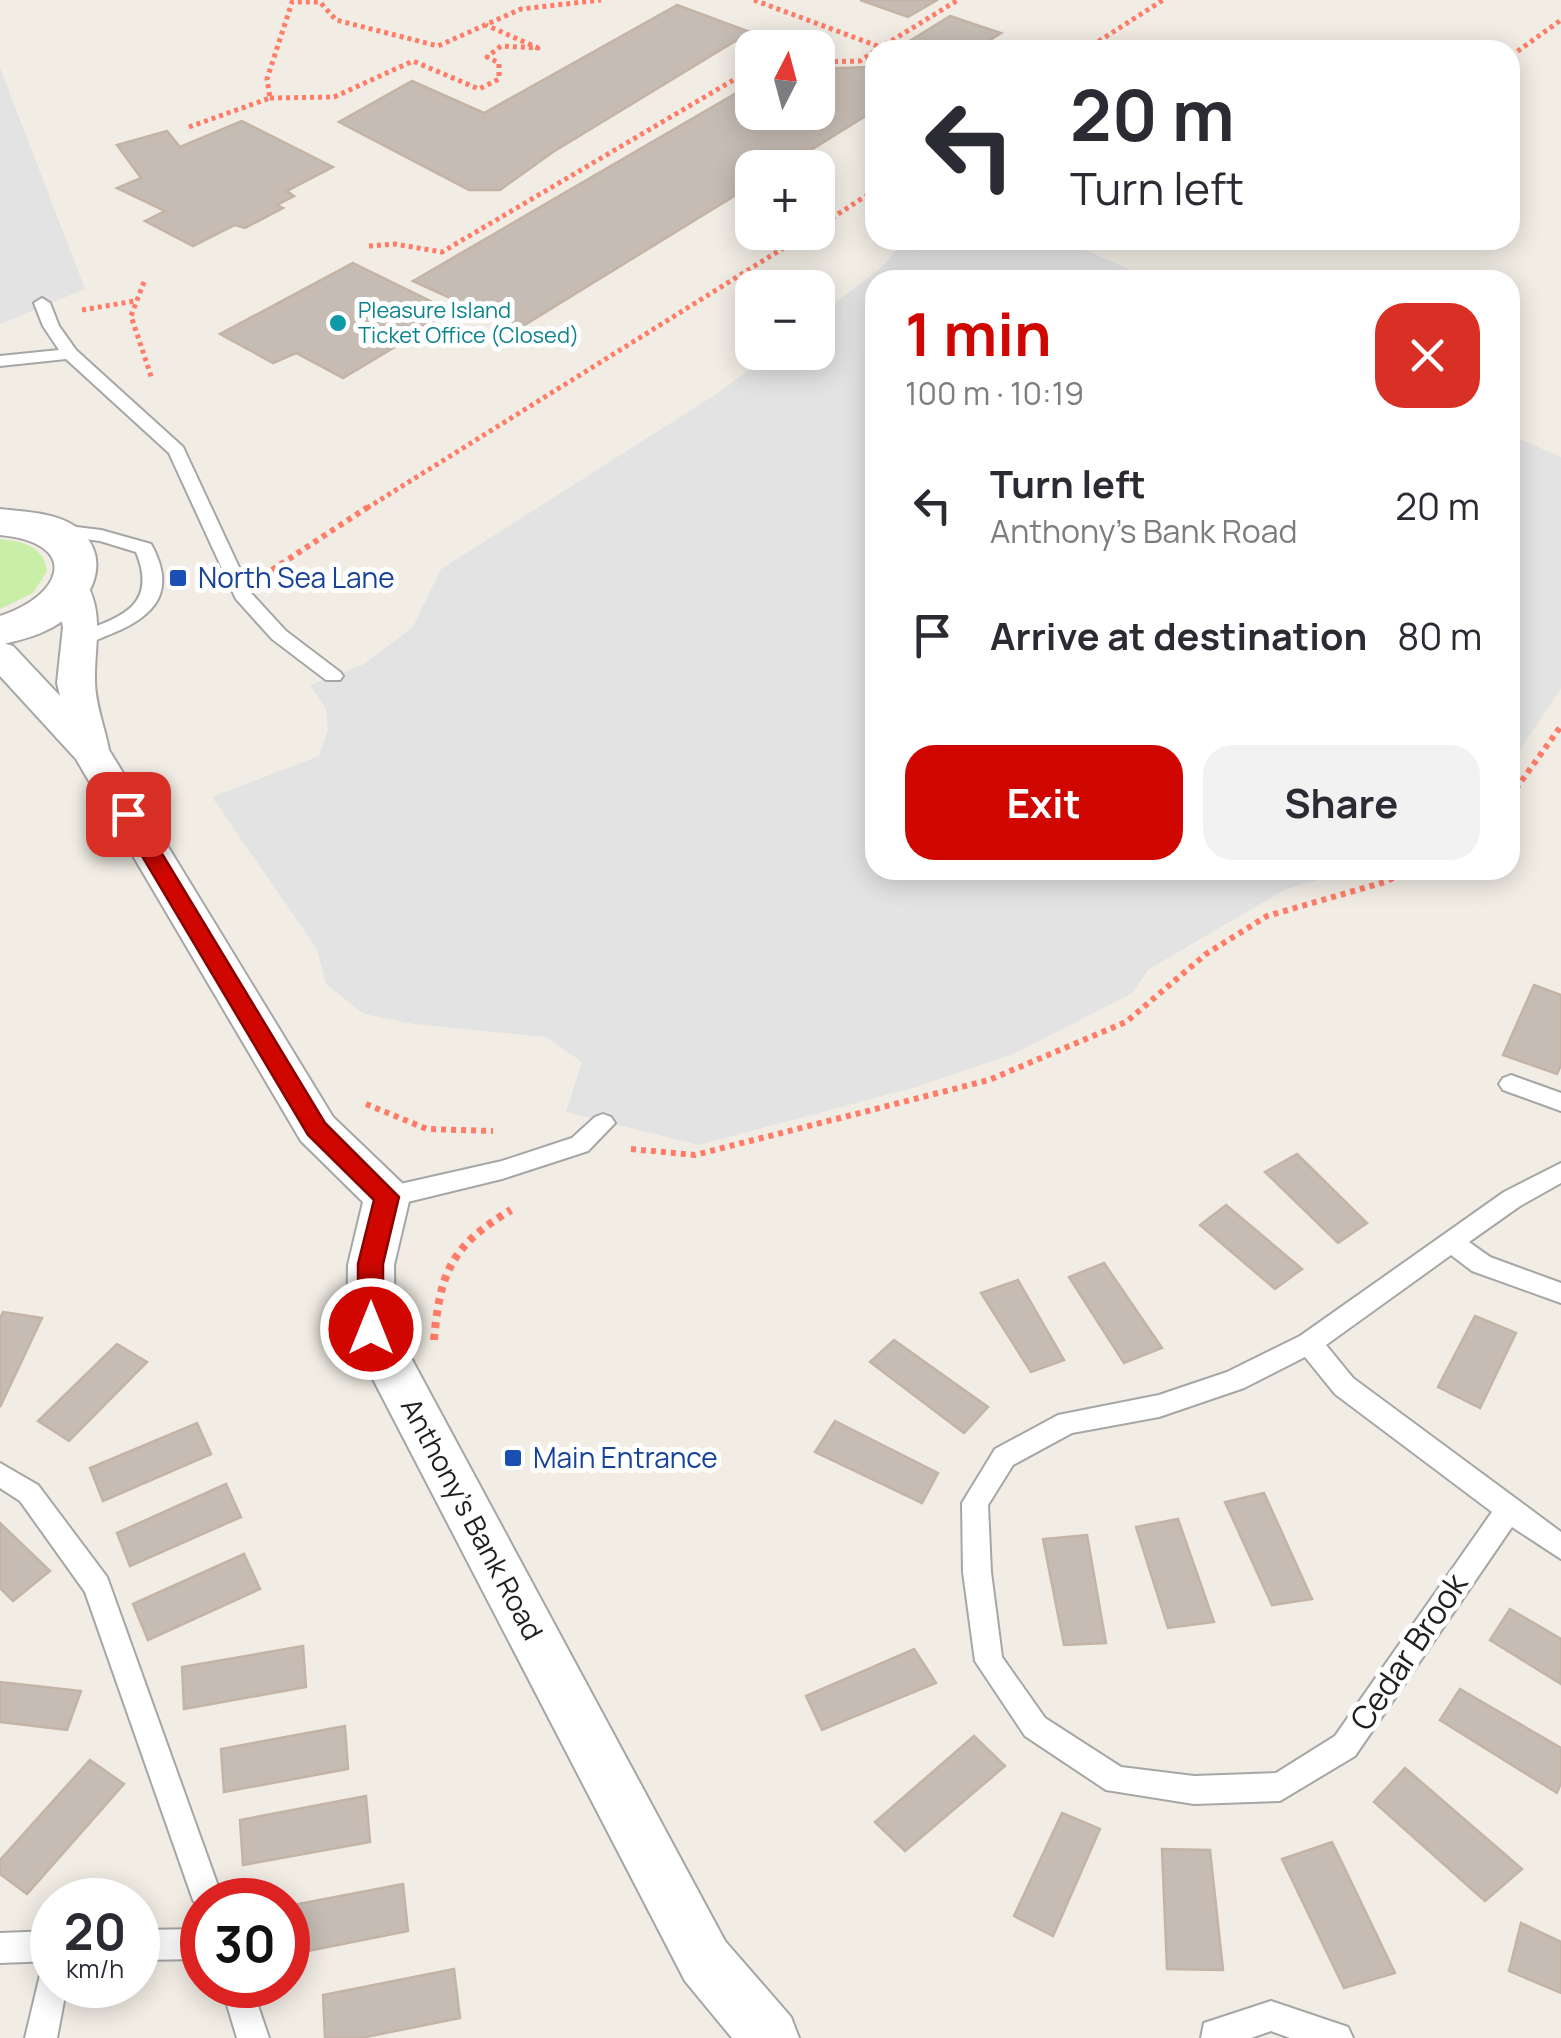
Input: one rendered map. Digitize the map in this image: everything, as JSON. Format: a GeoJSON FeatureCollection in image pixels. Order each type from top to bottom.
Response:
{"type":"FeatureCollection","features":[{"type":"Feature","properties":{"kind":"street"},"geometry":{"type":"LineString","coordinates":[[0,494],[27,526],[66,540],[76,555],[78,571],[72,589],[57,605],[34,620],[0,631]]}},
{"type":"Feature","properties":{"kind":"street"},"geometry":{"type":"LineString","coordinates":[[72,589],[80,639],[76,683],[90,751]]}},
{"type":"Feature","properties":{"kind":"street"},"geometry":{"type":"LineString","coordinates":[[0,654],[90,751],[317,1129],[387,1197]]}},
{"type":"Feature","properties":{"kind":"street","name":"Anthony's Bank Road"},"geometry":{"type":"LineString","coordinates":[[387,1197],[371,1264],[371,1329],[706,1961],[770,2038]]}},
{"type":"Feature","properties":{"kind":"lane"},"geometry":{"type":"LineString","coordinates":[[42,303],[51,326],[70,354],[177,451],[242,594],[279,635],[333,676]]}},
{"type":"Feature","properties":{"kind":"lane"},"geometry":{"type":"LineString","coordinates":[[0,361],[70,354]]}},
{"type":"Feature","properties":{"kind":"lane"},"geometry":{"type":"LineString","coordinates":[[27,526],[101,536],[144,548],[154,566],[150,597],[137,617],[80,639]]}},
{"type":"Feature","properties":{"kind":"lane"},"geometry":{"type":"LineString","coordinates":[[1510,1084],[1561,1102]]}},
{"type":"Feature","properties":{"kind":"lane"},"geometry":{"type":"LineString","coordinates":[[387,1197],[502,1170],[580,1144],[602,1123]]}},
{"type":"Feature","properties":{"kind":"lane","name":"Cedar Brook"},"geometry":{"type":"LineString","coordinates":[[1509,1509],[1346,1746],[1280,1787],[1194,1790],[1116,1780],[1036,1727],[989,1660],[976,1572],[975,1504],[1004,1457],[1068,1423],[1159,1406],[1235,1380],[1308,1343],[1512,1198],[1561,1172]]}},
{"type":"Feature","properties":{"kind":"lane"},"geometry":{"type":"LineString","coordinates":[[1452,1243],[1481,1264],[1561,1293]]}},
{"type":"Feature","properties":{"kind":"lane"},"geometry":{"type":"LineString","coordinates":[[1308,1343],[1344,1386],[1561,1547]]}},
{"type":"Feature","properties":{"kind":"lane"},"geometry":{"type":"LineString","coordinates":[[0,1474],[29,1494],[97,1586],[200,1878]]}},
{"type":"Feature","properties":{"kind":"lane"},"geometry":{"type":"LineString","coordinates":[[0,1948],[30,1947]]}},
{"type":"Feature","properties":{"kind":"lane"},"geometry":{"type":"LineString","coordinates":[[41,2038],[47,2008]]}},
{"type":"Feature","properties":{"kind":"lane"},"geometry":{"type":"LineString","coordinates":[[243,2008],[253,2038]]}},
{"type":"Feature","properties":{"kind":"lane"},"geometry":{"type":"LineString","coordinates":[[1215,2034],[1271,2016],[1337,2038]]}},
{"type":"Feature","properties":{"kind":"path"},"geometry":{"type":"LineString","coordinates":[[270,98],[267,79],[292,2],[320,1],[336,20],[438,46],[521,9],[601,0]]}},
{"type":"Feature","properties":{"kind":"path"},"geometry":{"type":"LineString","coordinates":[[754,0],[865,44]]}},
{"type":"Feature","properties":{"kind":"path"},"geometry":{"type":"LineString","coordinates":[[892,40],[958,0]]}},
{"type":"Feature","properties":{"kind":"path"},"geometry":{"type":"LineString","coordinates":[[1101,40],[1163,0]]}},
{"type":"Feature","properties":{"kind":"path"},"geometry":{"type":"LineString","coordinates":[[1520,50],[1561,20]]}},
{"type":"Feature","properties":{"kind":"path"},"geometry":{"type":"LineString","coordinates":[[188,127],[270,98],[334,96],[412,60],[478,89],[499,79],[499,63],[487,58],[501,46],[538,48],[486,25]]}},
{"type":"Feature","properties":{"kind":"path"},"geometry":{"type":"LineString","coordinates":[[835,62],[865,57]]}},
{"type":"Feature","properties":{"kind":"path"},"geometry":{"type":"LineString","coordinates":[[369,246],[396,244],[442,252],[735,79]]}},
{"type":"Feature","properties":{"kind":"path"},"geometry":{"type":"LineString","coordinates":[[835,216],[865,196]]}},
{"type":"Feature","properties":{"kind":"path"},"geometry":{"type":"LineString","coordinates":[[242,594],[304,547],[781,250]]}},
{"type":"Feature","properties":{"kind":"path"},"geometry":{"type":"LineString","coordinates":[[131,316],[144,282]]}},
{"type":"Feature","properties":{"kind":"path"},"geometry":{"type":"LineString","coordinates":[[88,307],[135,301]]}},
{"type":"Feature","properties":{"kind":"path"},"geometry":{"type":"LineString","coordinates":[[1520,782],[1561,726]]}},
{"type":"Feature","properties":{"kind":"path"},"geometry":{"type":"LineString","coordinates":[[580,1144],[696,1155],[989,1080],[1126,1022],[1206,954],[1267,916],[1388,880]]}},
{"type":"Feature","properties":{"kind":"path"},"geometry":{"type":"LineString","coordinates":[[358,1096],[370,1107],[426,1129],[493,1130],[502,1170],[518,1206],[471,1233],[448,1264],[438,1292],[434,1349]]}},
{"type":"Feature","properties":{"kind":"green space"},"geometry":{"type":"Polygon","coordinates":[[[0,539],[24,543],[37,550],[47,571],[33,593],[0,609],[0,539]]]}},
{"type":"Feature","properties":{"kind":"shaded area"},"geometry":{"type":"Polygon","coordinates":[[[0,68],[85,289],[0,324],[0,68]]]}},
{"type":"Feature","properties":{"kind":"shaded area"},"geometry":{"type":"Polygon","coordinates":[[[896,250],[1085,250],[1131,270],[878,270],[896,250]]]}},
{"type":"Feature","properties":{"kind":"shaded area"},"geometry":{"type":"Polygon","coordinates":[[[865,280],[865,880],[1318,880],[1286,889],[1149,969],[1131,994],[1013,1054],[916,1087],[698,1145],[566,1112],[582,1062],[546,1037],[414,1024],[364,1014],[326,984],[317,949],[212,797],[319,756],[328,730],[326,709],[310,685],[364,664],[413,627],[441,569],[748,370],[835,370],[835,303],[865,280]]]}},
{"type":"Feature","properties":{"kind":"shaded area"},"geometry":{"type":"Polygon","coordinates":[[[1520,439],[1561,457],[1561,688],[1520,750],[1520,439]]]}},
{"type":"Feature","properties":{"kind":"building"},"geometry":{"type":"Polygon","coordinates":[[[860,0],[937,0],[908,17],[860,0]]]}},
{"type":"Feature","properties":{"kind":"building"},"geometry":{"type":"Polygon","coordinates":[[[677,5],[745,30],[735,30],[735,41],[553,152],[500,190],[469,190],[339,122],[412,81],[484,113],[677,5]]]}},
{"type":"Feature","properties":{"kind":"building"},"geometry":{"type":"Polygon","coordinates":[[[950,16],[1001,33],[990,40],[911,40],[950,16]]]}},
{"type":"Feature","properties":{"kind":"building"},"geometry":{"type":"Polygon","coordinates":[[[865,67],[865,116],[811,150],[735,150],[735,195],[518,329],[413,281],[735,94],[735,130],[835,130],[835,68],[865,67]]]}},
{"type":"Feature","properties":{"kind":"building"},"geometry":{"type":"Polygon","coordinates":[[[242,121],[333,167],[287,191],[294,196],[277,205],[283,208],[245,228],[235,225],[193,246],[145,221],[165,211],[117,188],[141,178],[117,145],[167,131],[180,147],[242,121]]]}},
{"type":"Feature","properties":{"kind":"building","name":"Pleasure Island Ticket Office (Closed)"},"geometry":{"type":"Polygon","coordinates":[[[353,263],[453,312],[343,378],[296,353],[273,363],[220,334],[353,263]]]}},
{"type":"Feature","properties":{"kind":"building"},"geometry":{"type":"Polygon","coordinates":[[[1534,985],[1561,995],[1561,1065],[1557,1074],[1503,1055],[1534,985]]]}},
{"type":"Feature","properties":{"kind":"building"},"geometry":{"type":"Polygon","coordinates":[[[1297,1154],[1367,1223],[1338,1243],[1265,1172],[1297,1154]]]}},
{"type":"Feature","properties":{"kind":"building"},"geometry":{"type":"Polygon","coordinates":[[[1226,1205],[1302,1269],[1275,1289],[1200,1225],[1226,1205]]]}},
{"type":"Feature","properties":{"kind":"building"},"geometry":{"type":"Polygon","coordinates":[[[1104,1263],[1162,1348],[1124,1363],[1069,1277],[1104,1263]]]}},
{"type":"Feature","properties":{"kind":"building"},"geometry":{"type":"Polygon","coordinates":[[[1018,1280],[1064,1360],[1031,1372],[981,1293],[1018,1280]]]}},
{"type":"Feature","properties":{"kind":"building"},"geometry":{"type":"Polygon","coordinates":[[[3,1312],[42,1318],[0,1407],[0,1318],[3,1312]]]}},
{"type":"Feature","properties":{"kind":"building"},"geometry":{"type":"Polygon","coordinates":[[[1475,1316],[1516,1333],[1480,1408],[1438,1387],[1475,1316]]]}},
{"type":"Feature","properties":{"kind":"building"},"geometry":{"type":"Polygon","coordinates":[[[894,1340],[988,1407],[964,1433],[870,1362],[894,1340]]]}},
{"type":"Feature","properties":{"kind":"building"},"geometry":{"type":"Polygon","coordinates":[[[117,1344],[147,1362],[69,1441],[38,1421],[117,1344]]]}},
{"type":"Feature","properties":{"kind":"building"},"geometry":{"type":"Polygon","coordinates":[[[835,1421],[938,1473],[922,1503],[815,1452],[835,1421]]]}},
{"type":"Feature","properties":{"kind":"building"},"geometry":{"type":"Polygon","coordinates":[[[197,1423],[211,1454],[103,1501],[90,1468],[197,1423]]]}},
{"type":"Feature","properties":{"kind":"building"},"geometry":{"type":"Polygon","coordinates":[[[226,1484],[241,1517],[130,1566],[117,1533],[226,1484]]]}},
{"type":"Feature","properties":{"kind":"building"},"geometry":{"type":"Polygon","coordinates":[[[1264,1493],[1312,1599],[1272,1605],[1225,1502],[1264,1493]]]}},
{"type":"Feature","properties":{"kind":"building"},"geometry":{"type":"Polygon","coordinates":[[[1178,1519],[1214,1622],[1168,1628],[1136,1527],[1178,1519]]]}},
{"type":"Feature","properties":{"kind":"building"},"geometry":{"type":"Polygon","coordinates":[[[0,1523],[50,1571],[13,1601],[0,1588],[0,1523]]]}},
{"type":"Feature","properties":{"kind":"building"},"geometry":{"type":"Polygon","coordinates":[[[1087,1535],[1106,1643],[1064,1645],[1043,1539],[1087,1535]]]}},
{"type":"Feature","properties":{"kind":"building"},"geometry":{"type":"Polygon","coordinates":[[[244,1554],[260,1589],[148,1640],[133,1604],[244,1554]]]}},
{"type":"Feature","properties":{"kind":"building"},"geometry":{"type":"Polygon","coordinates":[[[1510,1609],[1561,1639],[1561,1684],[1490,1640],[1510,1609]]]}},
{"type":"Feature","properties":{"kind":"building"},"geometry":{"type":"Polygon","coordinates":[[[303,1646],[306,1687],[184,1709],[182,1667],[303,1646]]]}},
{"type":"Feature","properties":{"kind":"building"},"geometry":{"type":"Polygon","coordinates":[[[914,1649],[936,1683],[822,1730],[806,1696],[914,1649]]]}},
{"type":"Feature","properties":{"kind":"building"},"geometry":{"type":"Polygon","coordinates":[[[0,1682],[81,1691],[67,1730],[0,1722],[0,1682]]]}},
{"type":"Feature","properties":{"kind":"building"},"geometry":{"type":"Polygon","coordinates":[[[1460,1689],[1561,1748],[1561,1783],[1557,1793],[1440,1720],[1460,1689]]]}},
{"type":"Feature","properties":{"kind":"building"},"geometry":{"type":"Polygon","coordinates":[[[345,1726],[348,1769],[224,1792],[221,1749],[345,1726]]]}},
{"type":"Feature","properties":{"kind":"building"},"geometry":{"type":"Polygon","coordinates":[[[974,1736],[1005,1766],[905,1851],[875,1822],[974,1736]]]}},
{"type":"Feature","properties":{"kind":"building"},"geometry":{"type":"Polygon","coordinates":[[[90,1760],[124,1784],[41,1878],[30,1878],[27,1894],[0,1874],[0,1860],[90,1760]]]}},
{"type":"Feature","properties":{"kind":"building"},"geometry":{"type":"Polygon","coordinates":[[[1405,1768],[1522,1869],[1485,1901],[1374,1802],[1405,1768]]]}},
{"type":"Feature","properties":{"kind":"building"},"geometry":{"type":"Polygon","coordinates":[[[366,1796],[370,1842],[243,1865],[240,1820],[366,1796]]]}},
{"type":"Feature","properties":{"kind":"building"},"geometry":{"type":"Polygon","coordinates":[[[1062,1813],[1100,1829],[1053,1936],[1014,1916],[1062,1813]]]}},
{"type":"Feature","properties":{"kind":"building"},"geometry":{"type":"Polygon","coordinates":[[[1332,1842],[1395,1973],[1344,1988],[1282,1859],[1332,1842]]]}},
{"type":"Feature","properties":{"kind":"building"},"geometry":{"type":"Polygon","coordinates":[[[1162,1849],[1210,1850],[1223,1970],[1167,1969],[1162,1849]]]}},
{"type":"Feature","properties":{"kind":"building"},"geometry":{"type":"Polygon","coordinates":[[[403,1884],[408,1931],[310,1951],[310,1902],[403,1884]]]}},
{"type":"Feature","properties":{"kind":"building"},"geometry":{"type":"Polygon","coordinates":[[[1521,1923],[1561,1942],[1561,1993],[1509,1971],[1521,1923]]]}},
{"type":"Feature","properties":{"kind":"building"},"geometry":{"type":"Polygon","coordinates":[[[454,1969],[460,2018],[361,2038],[325,2038],[323,1995],[454,1969]]]}},
{"type":"Feature","properties":{"kind":"place","name":"Pleasure Island Ticket Office (Closed)"},"geometry":{"type":"Point","coordinates":[338,323]}},
{"type":"Feature","properties":{"kind":"place","name":"North Sea Lane"},"geometry":{"type":"Point","coordinates":[178,578]}},
{"type":"Feature","properties":{"kind":"place","name":"Main Entrance"},"geometry":{"type":"Point","coordinates":[513,1458]}},
{"type":"Feature","properties":{"kind":"route"},"geometry":{"type":"LineString","coordinates":[[128,814],[317,1129],[387,1197],[371,1264],[371,1329]]}}]}
